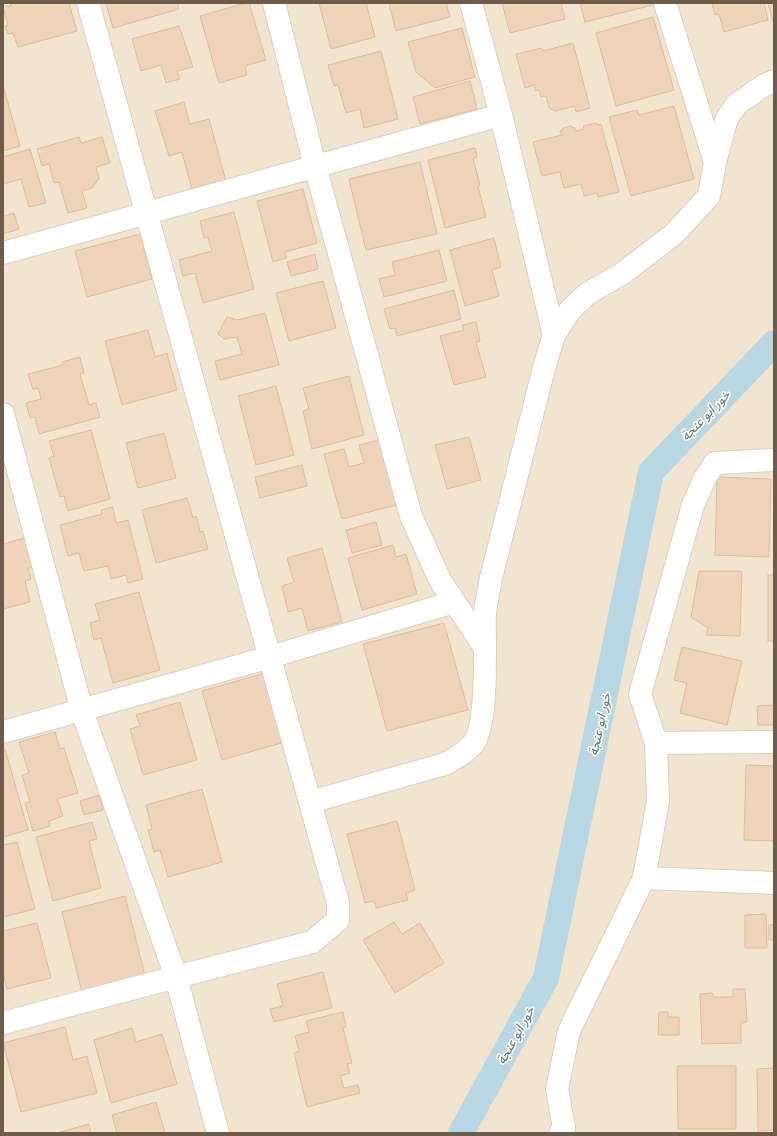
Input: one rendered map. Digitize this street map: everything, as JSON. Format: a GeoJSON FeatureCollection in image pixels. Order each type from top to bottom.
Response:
{"type":"FeatureCollection","features":[{"type":"Feature","properties":{"kind":"street"},"geometry":{"type":"LineString","coordinates":[[3,1023],[312,942],[338,920],[338,904],[88,3]]}},
{"type":"Feature","properties":{"kind":"street"},"geometry":{"type":"LineString","coordinates":[[274,3],[315,166],[411,516],[440,580],[485,648]]}},
{"type":"Feature","properties":{"kind":"street"},"geometry":{"type":"LineString","coordinates":[[471,3],[501,115],[554,335]]}},
{"type":"Feature","properties":{"kind":"street"},"geometry":{"type":"LineString","coordinates":[[665,3],[715,162]]}},
{"type":"Feature","properties":{"kind":"street"},"geometry":{"type":"LineString","coordinates":[[310,802],[446,764],[473,744],[480,727],[484,688],[486,612],[491,578],[544,368],[554,335],[570,310],[587,294],[623,274],[674,234],[709,196],[715,162],[727,118],[737,104],[763,86],[774,81]]}},
{"type":"Feature","properties":{"kind":"street"},"geometry":{"type":"LineString","coordinates":[[3,253],[501,115]]}},
{"type":"Feature","properties":{"kind":"street"},"geometry":{"type":"LineString","coordinates":[[3,414],[82,710],[176,977],[218,1133]]}},
{"type":"Feature","properties":{"kind":"street"},"geometry":{"type":"LineString","coordinates":[[564,1131],[557,1089],[569,1030],[644,878],[658,801],[656,743],[640,694],[693,504],[705,478],[715,463],[774,460]]}},
{"type":"Feature","properties":{"kind":"street"},"geometry":{"type":"LineString","coordinates":[[3,732],[270,657],[454,602]]}},
{"type":"Feature","properties":{"kind":"street"},"geometry":{"type":"LineString","coordinates":[[656,743],[774,742]]}},
{"type":"Feature","properties":{"kind":"street"},"geometry":{"type":"LineString","coordinates":[[644,878],[774,883]]}},
{"type":"Feature","properties":{"kind":"shaded area"},"geometry":{"type":"Polygon","coordinates":[[[3,3],[774,3],[774,1133],[3,1133],[3,3]]]}},
{"type":"Feature","properties":{"kind":"building"},"geometry":{"type":"Polygon","coordinates":[[[10,3],[69,3],[77,31],[18,47],[13,33],[8,34],[5,26],[8,25],[3,7],[11,6],[10,3]]]}},
{"type":"Feature","properties":{"kind":"building"},"geometry":{"type":"Polygon","coordinates":[[[106,3],[177,3],[179,9],[113,28],[106,3]]]}},
{"type":"Feature","properties":{"kind":"building"},"geometry":{"type":"Polygon","coordinates":[[[249,3],[266,60],[245,66],[247,75],[219,83],[200,16],[249,3]]]}},
{"type":"Feature","properties":{"kind":"building"},"geometry":{"type":"Polygon","coordinates":[[[319,3],[366,3],[375,37],[331,49],[319,3]]]}},
{"type":"Feature","properties":{"kind":"building"},"geometry":{"type":"Polygon","coordinates":[[[389,3],[446,3],[450,17],[396,31],[389,3]]]}},
{"type":"Feature","properties":{"kind":"building"},"geometry":{"type":"Polygon","coordinates":[[[502,3],[561,3],[565,19],[510,33],[502,3]]]}},
{"type":"Feature","properties":{"kind":"building"},"geometry":{"type":"Polygon","coordinates":[[[580,3],[653,3],[653,5],[585,22],[580,3]]]}},
{"type":"Feature","properties":{"kind":"building"},"geometry":{"type":"Polygon","coordinates":[[[712,3],[764,3],[768,20],[724,32],[719,14],[715,15],[712,3]]]}},
{"type":"Feature","properties":{"kind":"building"},"geometry":{"type":"Polygon","coordinates":[[[768,3],[774,3],[774,26],[768,3]]]}},
{"type":"Feature","properties":{"kind":"building"},"geometry":{"type":"Polygon","coordinates":[[[653,17],[674,90],[616,106],[596,33],[653,17]]]}},
{"type":"Feature","properties":{"kind":"building"},"geometry":{"type":"Polygon","coordinates":[[[179,26],[193,67],[177,71],[180,79],[166,83],[161,65],[141,71],[132,39],[179,26]]]}},
{"type":"Feature","properties":{"kind":"building"},"geometry":{"type":"Polygon","coordinates":[[[462,28],[475,77],[435,88],[416,72],[408,42],[462,28]]]}},
{"type":"Feature","properties":{"kind":"building"},"geometry":{"type":"Polygon","coordinates":[[[573,43],[590,108],[576,112],[575,106],[555,111],[549,108],[546,96],[541,97],[539,90],[535,91],[534,85],[525,88],[516,54],[542,48],[543,51],[573,43]]]}},
{"type":"Feature","properties":{"kind":"building"},"geometry":{"type":"Polygon","coordinates":[[[381,51],[398,119],[364,128],[360,109],[346,113],[338,85],[334,86],[328,65],[381,51]]]}},
{"type":"Feature","properties":{"kind":"building"},"geometry":{"type":"Polygon","coordinates":[[[470,81],[477,109],[420,124],[413,97],[470,81]]]}},
{"type":"Feature","properties":{"kind":"building"},"geometry":{"type":"Polygon","coordinates":[[[3,85],[20,146],[3,151],[3,85]]]}},
{"type":"Feature","properties":{"kind":"building"},"geometry":{"type":"Polygon","coordinates":[[[184,102],[190,124],[209,119],[226,181],[192,190],[182,152],[169,156],[155,111],[184,102]]]}},
{"type":"Feature","properties":{"kind":"building"},"geometry":{"type":"Polygon","coordinates":[[[674,106],[694,179],[631,196],[609,117],[637,110],[639,115],[674,106]]]}},
{"type":"Feature","properties":{"kind":"building"},"geometry":{"type":"Polygon","coordinates":[[[597,123],[597,125],[601,124],[619,192],[598,197],[597,193],[584,196],[581,184],[564,188],[560,172],[542,176],[533,142],[562,135],[560,131],[563,130],[563,128],[571,126],[572,128],[574,127],[576,131],[584,129],[583,126],[597,123]]]}},
{"type":"Feature","properties":{"kind":"building"},"geometry":{"type":"Polygon","coordinates":[[[79,137],[81,143],[102,137],[110,163],[96,167],[99,178],[92,188],[82,191],[87,208],[68,213],[59,182],[54,183],[49,164],[42,166],[37,149],[79,137]]]}},
{"type":"Feature","properties":{"kind":"building"},"geometry":{"type":"Polygon","coordinates":[[[475,148],[477,157],[473,158],[486,217],[445,228],[428,160],[475,148]]]}},
{"type":"Feature","properties":{"kind":"building"},"geometry":{"type":"Polygon","coordinates":[[[30,149],[46,203],[29,207],[21,179],[3,184],[3,157],[30,149]]]}},
{"type":"Feature","properties":{"kind":"building"},"geometry":{"type":"Polygon","coordinates":[[[420,162],[437,234],[366,250],[349,179],[420,162]]]}},
{"type":"Feature","properties":{"kind":"building"},"geometry":{"type":"Polygon","coordinates":[[[303,189],[317,243],[285,252],[286,258],[273,262],[257,201],[303,189]]]}},
{"type":"Feature","properties":{"kind":"building"},"geometry":{"type":"Polygon","coordinates":[[[234,212],[254,289],[203,303],[195,273],[183,276],[179,260],[212,251],[208,237],[204,238],[200,221],[234,212]]]}},
{"type":"Feature","properties":{"kind":"building"},"geometry":{"type":"Polygon","coordinates":[[[14,213],[19,229],[3,234],[3,216],[14,213]]]}},
{"type":"Feature","properties":{"kind":"building"},"geometry":{"type":"Polygon","coordinates":[[[140,234],[152,279],[87,297],[75,251],[140,234]]]}},
{"type":"Feature","properties":{"kind":"building"},"geometry":{"type":"Polygon","coordinates":[[[494,238],[501,267],[492,270],[499,296],[465,306],[450,250],[494,238]]]}},
{"type":"Feature","properties":{"kind":"building"},"geometry":{"type":"Polygon","coordinates":[[[439,250],[447,281],[384,297],[379,279],[395,275],[392,262],[439,250]]]}},
{"type":"Feature","properties":{"kind":"building"},"geometry":{"type":"Polygon","coordinates":[[[315,254],[318,269],[291,276],[287,262],[315,254]]]}},
{"type":"Feature","properties":{"kind":"building"},"geometry":{"type":"Polygon","coordinates":[[[323,281],[336,328],[289,341],[276,293],[323,281]]]}},
{"type":"Feature","properties":{"kind":"building"},"geometry":{"type":"Polygon","coordinates":[[[454,290],[461,319],[397,336],[395,328],[390,329],[384,309],[454,290]]]}},
{"type":"Feature","properties":{"kind":"building"},"geometry":{"type":"Polygon","coordinates":[[[265,313],[279,365],[220,380],[215,361],[242,354],[237,337],[224,339],[218,334],[227,317],[237,320],[265,313]]]}},
{"type":"Feature","properties":{"kind":"building"},"geometry":{"type":"Polygon","coordinates":[[[476,322],[480,341],[476,342],[486,377],[454,385],[440,336],[464,330],[462,325],[476,322]]]}},
{"type":"Feature","properties":{"kind":"building"},"geometry":{"type":"Polygon","coordinates":[[[148,330],[155,357],[167,353],[177,390],[122,405],[105,341],[148,330]]]}},
{"type":"Feature","properties":{"kind":"building"},"geometry":{"type":"Polygon","coordinates":[[[80,357],[84,373],[80,374],[89,405],[96,403],[100,417],[39,434],[35,417],[30,418],[26,403],[41,399],[38,388],[33,389],[28,374],[63,365],[62,362],[80,357]]]}},
{"type":"Feature","properties":{"kind":"building"},"geometry":{"type":"Polygon","coordinates":[[[349,376],[364,435],[312,449],[303,411],[309,409],[303,388],[349,376]]]}},
{"type":"Feature","properties":{"kind":"building"},"geometry":{"type":"Polygon","coordinates":[[[276,386],[294,455],[256,465],[238,396],[276,386]]]}},
{"type":"Feature","properties":{"kind":"building"},"geometry":{"type":"Polygon","coordinates":[[[91,430],[110,499],[68,511],[64,496],[60,497],[49,458],[54,456],[49,441],[91,430]]]}},
{"type":"Feature","properties":{"kind":"building"},"geometry":{"type":"Polygon","coordinates":[[[164,433],[176,478],[138,488],[126,443],[164,433]]]}},
{"type":"Feature","properties":{"kind":"building"},"geometry":{"type":"Polygon","coordinates":[[[469,437],[481,480],[447,489],[435,445],[469,437]]]}},
{"type":"Feature","properties":{"kind":"building"},"geometry":{"type":"Polygon","coordinates":[[[383,439],[400,504],[342,519],[324,454],[344,449],[349,467],[364,463],[359,445],[383,439]]]}},
{"type":"Feature","properties":{"kind":"building"},"geometry":{"type":"Polygon","coordinates":[[[302,465],[307,486],[260,498],[255,477],[302,465]]]}},
{"type":"Feature","properties":{"kind":"building"},"geometry":{"type":"Polygon","coordinates":[[[717,477],[771,479],[769,557],[715,555],[717,477]]]}},
{"type":"Feature","properties":{"kind":"building"},"geometry":{"type":"Polygon","coordinates":[[[187,498],[193,518],[196,516],[200,532],[203,531],[208,549],[156,563],[142,510],[187,498]]]}},
{"type":"Feature","properties":{"kind":"building"},"geometry":{"type":"Polygon","coordinates":[[[113,507],[116,523],[128,520],[143,579],[128,583],[126,575],[111,579],[108,566],[84,571],[79,553],[68,556],[60,525],[102,514],[101,510],[113,507]]]}},
{"type":"Feature","properties":{"kind":"building"},"geometry":{"type":"Polygon","coordinates":[[[376,522],[382,545],[352,553],[346,530],[376,522]]]}},
{"type":"Feature","properties":{"kind":"building"},"geometry":{"type":"Polygon","coordinates":[[[28,537],[36,567],[28,568],[31,579],[25,581],[30,602],[3,609],[3,544],[28,537]]]}},
{"type":"Feature","properties":{"kind":"building"},"geometry":{"type":"Polygon","coordinates":[[[393,545],[396,557],[406,554],[417,594],[362,610],[348,558],[393,545]]]}},
{"type":"Feature","properties":{"kind":"building"},"geometry":{"type":"Polygon","coordinates":[[[322,548],[342,622],[308,631],[302,608],[288,612],[282,586],[294,582],[287,558],[322,548]]]}},
{"type":"Feature","properties":{"kind":"building"},"geometry":{"type":"Polygon","coordinates":[[[699,571],[742,571],[740,636],[706,635],[708,628],[691,617],[699,571]]]}},
{"type":"Feature","properties":{"kind":"building"},"geometry":{"type":"Polygon","coordinates":[[[768,575],[774,575],[774,641],[768,641],[768,575]]]}},
{"type":"Feature","properties":{"kind":"building"},"geometry":{"type":"Polygon","coordinates":[[[139,592],[160,670],[113,683],[101,638],[94,640],[90,623],[100,620],[95,604],[139,592]]]}},
{"type":"Feature","properties":{"kind":"building"},"geometry":{"type":"Polygon","coordinates":[[[444,623],[468,710],[387,731],[363,644],[444,623]]]}},
{"type":"Feature","properties":{"kind":"building"},"geometry":{"type":"Polygon","coordinates":[[[682,647],[742,661],[727,725],[680,713],[687,683],[674,680],[682,647]]]}},
{"type":"Feature","properties":{"kind":"building"},"geometry":{"type":"Polygon","coordinates":[[[265,673],[285,742],[222,760],[202,691],[265,673]]]}},
{"type":"Feature","properties":{"kind":"building"},"geometry":{"type":"Polygon","coordinates":[[[180,702],[197,760],[143,775],[130,729],[140,726],[136,715],[180,702]]]}},
{"type":"Feature","properties":{"kind":"building"},"geometry":{"type":"Polygon","coordinates":[[[774,705],[774,725],[758,725],[757,706],[774,705]]]}},
{"type":"Feature","properties":{"kind":"building"},"geometry":{"type":"Polygon","coordinates":[[[55,732],[60,749],[64,748],[78,793],[57,799],[63,816],[49,821],[50,826],[33,831],[25,803],[30,802],[22,775],[29,773],[19,742],[55,732]]]}},
{"type":"Feature","properties":{"kind":"building"},"geometry":{"type":"Polygon","coordinates":[[[3,749],[5,749],[28,830],[3,837],[3,749]]]}},
{"type":"Feature","properties":{"kind":"building"},"geometry":{"type":"Polygon","coordinates":[[[746,765],[774,766],[774,841],[744,840],[746,765]]]}},
{"type":"Feature","properties":{"kind":"building"},"geometry":{"type":"Polygon","coordinates":[[[202,789],[222,862],[168,877],[160,850],[154,852],[148,830],[152,829],[146,805],[202,789]]]}},
{"type":"Feature","properties":{"kind":"building"},"geometry":{"type":"Polygon","coordinates":[[[99,795],[103,810],[84,815],[80,801],[99,795]]]}},
{"type":"Feature","properties":{"kind":"building"},"geometry":{"type":"Polygon","coordinates":[[[397,821],[415,890],[406,893],[408,900],[376,908],[374,901],[365,903],[347,834],[397,821]]]}},
{"type":"Feature","properties":{"kind":"building"},"geometry":{"type":"Polygon","coordinates":[[[92,822],[97,839],[89,841],[101,888],[53,901],[36,837],[92,822]]]}},
{"type":"Feature","properties":{"kind":"building"},"geometry":{"type":"Polygon","coordinates":[[[17,842],[35,909],[3,917],[3,845],[17,842]]]}},
{"type":"Feature","properties":{"kind":"building"},"geometry":{"type":"Polygon","coordinates":[[[125,896],[145,976],[82,992],[62,912],[125,896]]]}},
{"type":"Feature","properties":{"kind":"building"},"geometry":{"type":"Polygon","coordinates":[[[766,914],[767,948],[745,948],[745,915],[766,914]]]}},
{"type":"Feature","properties":{"kind":"building"},"geometry":{"type":"Polygon","coordinates":[[[394,922],[402,934],[420,923],[444,963],[395,993],[363,940],[394,922]]]}},
{"type":"Feature","properties":{"kind":"building"},"geometry":{"type":"Polygon","coordinates":[[[37,923],[51,978],[7,989],[3,973],[3,931],[37,923]]]}},
{"type":"Feature","properties":{"kind":"building"},"geometry":{"type":"Polygon","coordinates":[[[769,925],[774,925],[774,940],[769,940],[769,925]]]}},
{"type":"Feature","properties":{"kind":"building"},"geometry":{"type":"Polygon","coordinates":[[[323,972],[332,1008],[274,1022],[270,1009],[283,1006],[277,984],[323,972]]]}},
{"type":"Feature","properties":{"kind":"building"},"geometry":{"type":"Polygon","coordinates":[[[733,989],[745,989],[747,1022],[741,1023],[741,1043],[702,1044],[700,994],[713,993],[713,997],[733,997],[733,989]]]}},
{"type":"Feature","properties":{"kind":"building"},"geometry":{"type":"Polygon","coordinates":[[[343,1012],[346,1027],[343,1028],[352,1063],[347,1064],[350,1073],[340,1076],[344,1088],[358,1085],[360,1093],[307,1107],[294,1053],[299,1051],[295,1036],[309,1032],[306,1021],[343,1012]]]}},
{"type":"Feature","properties":{"kind":"building"},"geometry":{"type":"Polygon","coordinates":[[[659,1012],[668,1012],[668,1017],[679,1017],[679,1035],[658,1035],[659,1012]]]}},
{"type":"Feature","properties":{"kind":"building"},"geometry":{"type":"Polygon","coordinates":[[[65,1027],[73,1060],[87,1056],[97,1093],[21,1112],[3,1043],[65,1027]]]}},
{"type":"Feature","properties":{"kind":"building"},"geometry":{"type":"Polygon","coordinates":[[[132,1028],[136,1042],[162,1034],[177,1084],[111,1103],[94,1040],[132,1028]]]}},
{"type":"Feature","properties":{"kind":"building"},"geometry":{"type":"Polygon","coordinates":[[[677,1066],[736,1066],[736,1129],[678,1129],[677,1066]]]}},
{"type":"Feature","properties":{"kind":"building"},"geometry":{"type":"Polygon","coordinates":[[[774,1068],[774,1130],[758,1131],[757,1069],[774,1068]]]}},
{"type":"Feature","properties":{"kind":"building"},"geometry":{"type":"Polygon","coordinates":[[[156,1102],[165,1133],[117,1133],[112,1115],[156,1102]]]}},
{"type":"Feature","properties":{"kind":"building"},"geometry":{"type":"Polygon","coordinates":[[[89,1124],[91,1133],[57,1133],[89,1124]]]}},
{"type":"Feature","properties":{"kind":"waterway","name":"خور ابو عنجة"},"geometry":{"type":"LineString","coordinates":[[461,1133],[546,978],[651,472],[774,343]]}}]}
